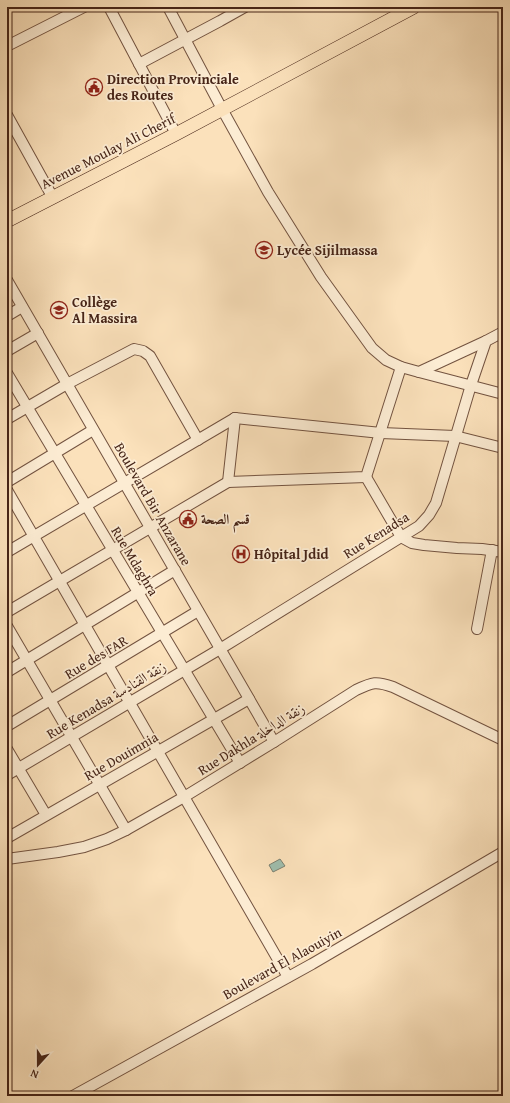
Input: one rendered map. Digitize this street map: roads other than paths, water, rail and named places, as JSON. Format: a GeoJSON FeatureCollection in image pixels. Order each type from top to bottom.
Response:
{"type":"FeatureCollection","features":[{"type":"Feature","properties":{"kind":"main road","name":"Avenue Moulay Ali Cherif"},"geometry":{"type":"LineString","coordinates":[[7,221],[176,134],[414,7]]}},
{"type":"Feature","properties":{"kind":"street"},"geometry":{"type":"LineString","coordinates":[[7,46],[84,7]]}},
{"type":"Feature","properties":{"kind":"street"},"geometry":{"type":"LineString","coordinates":[[109,7],[176,134]]}},
{"type":"Feature","properties":{"kind":"street"},"geometry":{"type":"LineString","coordinates":[[168,7],[268,192],[321,277],[372,348],[386,360],[402,367],[503,394]]}},
{"type":"Feature","properties":{"kind":"street"},"geometry":{"type":"LineString","coordinates":[[139,64],[245,7]]}},
{"type":"Feature","properties":{"kind":"street"},"geometry":{"type":"LineString","coordinates":[[7,115],[52,198]]}},
{"type":"Feature","properties":{"kind":"street","name":"Boulevard Bir Anzarane"},"geometry":{"type":"LineString","coordinates":[[7,280],[274,742]]}},
{"type":"Feature","properties":{"kind":"street"},"geometry":{"type":"LineString","coordinates":[[7,316],[22,307]]}},
{"type":"Feature","properties":{"kind":"street"},"geometry":{"type":"LineString","coordinates":[[419,372],[503,332]]}},
{"type":"Feature","properties":{"kind":"street"},"geometry":{"type":"LineString","coordinates":[[7,351],[38,333]]}},
{"type":"Feature","properties":{"kind":"street","name":"Rue Kenadsa"},"geometry":{"type":"LineString","coordinates":[[220,649],[419,526],[429,515],[436,503],[455,436],[486,341]]}},
{"type":"Feature","properties":{"kind":"street"},"geometry":{"type":"LineString","coordinates":[[7,419],[67,384],[134,349],[143,351],[150,356],[198,440]]}},
{"type":"Feature","properties":{"kind":"street"},"geometry":{"type":"LineString","coordinates":[[402,367],[366,477],[401,537],[412,543],[424,545],[503,552]]}},
{"type":"Feature","properties":{"kind":"street","name":"Rue Mdaghra"},"geometry":{"type":"LineString","coordinates":[[7,373],[240,763]]}},
{"type":"Feature","properties":{"kind":"street"},"geometry":{"type":"LineString","coordinates":[[228,482],[235,418]]}},
{"type":"Feature","properties":{"kind":"street"},"geometry":{"type":"LineString","coordinates":[[7,552],[235,418],[381,433],[455,436],[503,448]]}},
{"type":"Feature","properties":{"kind":"street"},"geometry":{"type":"LineString","coordinates":[[7,482],[93,430]]}},
{"type":"Feature","properties":{"kind":"street"},"geometry":{"type":"LineString","coordinates":[[7,612],[228,482],[366,477]]}},
{"type":"Feature","properties":{"kind":"street"},"geometry":{"type":"LineString","coordinates":[[7,490],[288,977]]}},
{"type":"Feature","properties":{"kind":"street"},"geometry":{"type":"LineString","coordinates":[[477,629],[492,550]]}},
{"type":"Feature","properties":{"kind":"street"},"geometry":{"type":"LineString","coordinates":[[7,672],[175,570]]}},
{"type":"Feature","properties":{"kind":"street","name":"Rue des FAR"},"geometry":{"type":"LineString","coordinates":[[7,726],[198,611]]}},
{"type":"Feature","properties":{"kind":"street"},"geometry":{"type":"LineString","coordinates":[[7,626],[126,830]]}},
{"type":"Feature","properties":{"kind":"street","name":"Rue Kenadsa زنقة القنادسة"},"geometry":{"type":"LineString","coordinates":[[7,775],[220,649]]}},
{"type":"Feature","properties":{"kind":"street","name":"Rue Dakhla زنقة الداخلة"},"geometry":{"type":"LineString","coordinates":[[7,858],[58,852],[84,847],[107,839],[126,830],[184,797],[356,690],[369,684],[379,682],[400,690],[503,740]]}},
{"type":"Feature","properties":{"kind":"street","name":"Rue Douimnia"},"geometry":{"type":"LineString","coordinates":[[7,838],[249,699]]}},
{"type":"Feature","properties":{"kind":"street"},"geometry":{"type":"LineString","coordinates":[[7,749],[46,815]]}},
{"type":"Feature","properties":{"kind":"street","name":"Boulevard El Alaouiyin"},"geometry":{"type":"LineString","coordinates":[[73,1096],[288,977],[503,852]]}},
{"type":"Feature","properties":{"kind":"place","name":"Direction Provinciale des Routes"},"geometry":{"type":"Point","coordinates":[94,87]}},
{"type":"Feature","properties":{"kind":"place","name":"Lycée Sijilmassa"},"geometry":{"type":"Point","coordinates":[264,250]}},
{"type":"Feature","properties":{"kind":"place","name":"Collège Al Massira"},"geometry":{"type":"Point","coordinates":[59,310]}},
{"type":"Feature","properties":{"kind":"place","name":"قسم الصحة"},"geometry":{"type":"Point","coordinates":[188,519]}},
{"type":"Feature","properties":{"kind":"place","name":"Hôpital Jdid"},"geometry":{"type":"Point","coordinates":[241,554]}}]}
